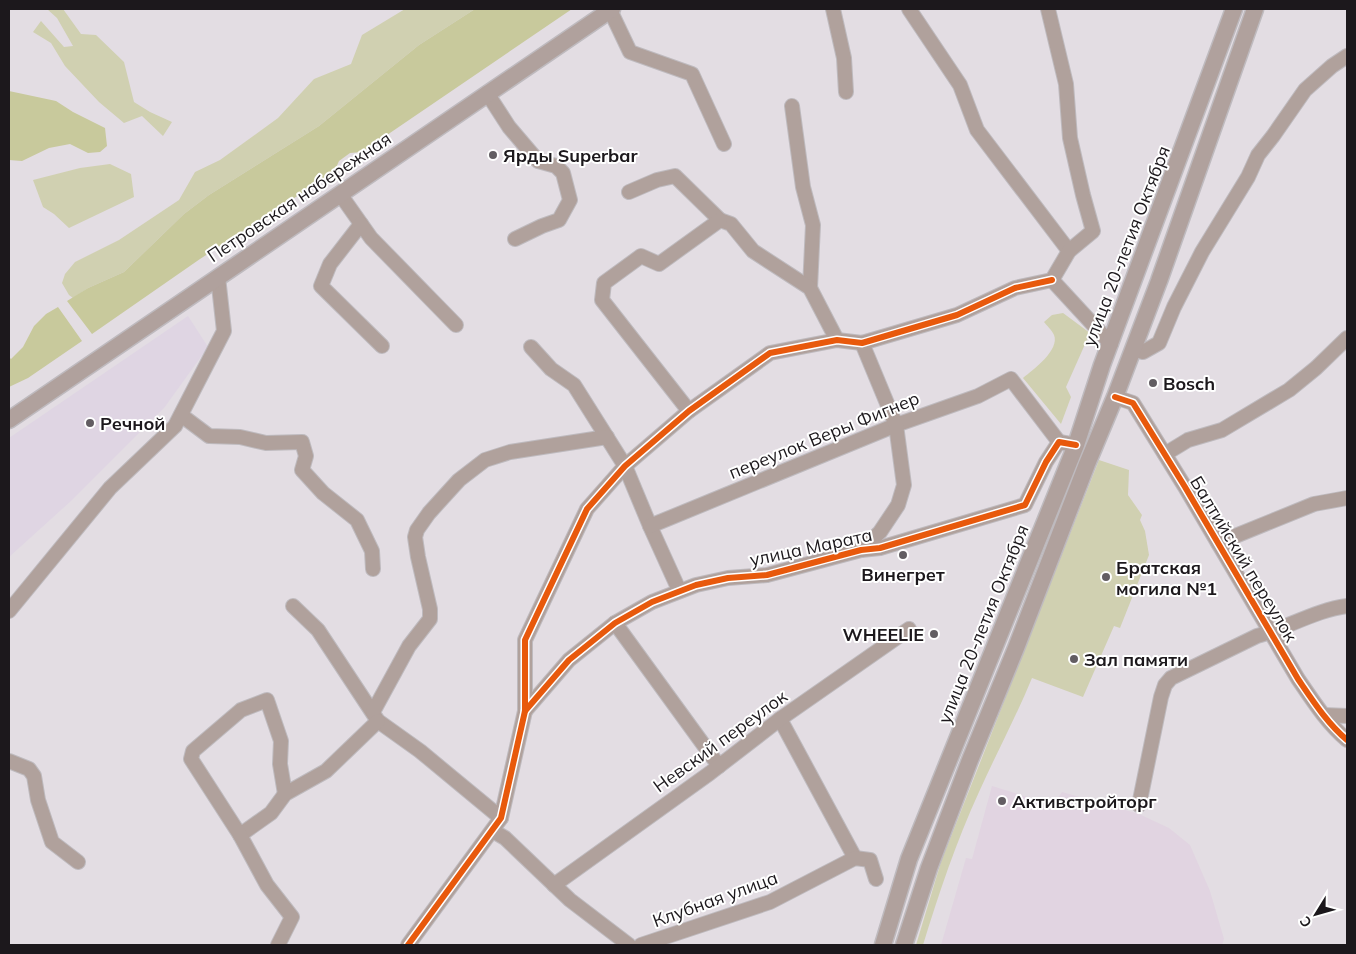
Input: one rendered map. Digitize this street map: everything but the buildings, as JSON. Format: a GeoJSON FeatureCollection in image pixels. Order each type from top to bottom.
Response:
{"type":"FeatureCollection","features":[{"type":"Feature","properties":{"kind":"main road","name":"улица 20-летия Октября"},"geometry":{"type":"LineString","coordinates":[[883,945],[909,859],[1076,445],[1111,344],[1234,9]]}},
{"type":"Feature","properties":{"kind":"main road"},"geometry":{"type":"LineString","coordinates":[[904,945],[929,868],[970,760],[1133,349],[1255,9]]}},
{"type":"Feature","properties":{"kind":"main road","name":"Петровская набережная"},"geometry":{"type":"LineString","coordinates":[[9,420],[611,10]]}},
{"type":"Feature","properties":{"kind":"street"},"geometry":{"type":"LineString","coordinates":[[833,9],[844,58],[846,92]]}},
{"type":"Feature","properties":{"kind":"street"},"geometry":{"type":"LineString","coordinates":[[909,9],[960,84],[977,130],[1069,252]]}},
{"type":"Feature","properties":{"kind":"street"},"geometry":{"type":"LineString","coordinates":[[408,945],[501,818],[525,711],[525,640],[587,509],[625,466],[689,411],[770,353],[837,340],[862,343],[957,315],[1015,288],[1052,280],[1069,252],[1093,231],[1070,138],[1066,84],[1048,9]]}},
{"type":"Feature","properties":{"kind":"street"},"geometry":{"type":"LineString","coordinates":[[611,10],[630,52],[692,74],[724,144]]}},
{"type":"Feature","properties":{"kind":"street"},"geometry":{"type":"LineString","coordinates":[[1133,349],[1143,352],[1159,343],[1202,252],[1248,178],[1258,155],[1305,90],[1332,66],[1347,56]]}},
{"type":"Feature","properties":{"kind":"street"},"geometry":{"type":"LineString","coordinates":[[487,93],[509,127],[538,161],[556,166],[562,173],[570,200],[559,220],[515,239]]}},
{"type":"Feature","properties":{"kind":"street"},"geometry":{"type":"LineString","coordinates":[[792,106],[803,187],[813,225],[810,288]]}},
{"type":"Feature","properties":{"kind":"street"},"geometry":{"type":"LineString","coordinates":[[629,192],[657,180],[675,176],[720,220],[731,224],[753,251],[810,288],[837,340]]}},
{"type":"Feature","properties":{"kind":"street"},"geometry":{"type":"LineString","coordinates":[[340,194],[370,238],[456,325]]}},
{"type":"Feature","properties":{"kind":"street"},"geometry":{"type":"LineString","coordinates":[[689,411],[602,300],[604,284],[641,256],[659,264],[720,220]]}},
{"type":"Feature","properties":{"kind":"street"},"geometry":{"type":"LineString","coordinates":[[361,224],[330,264],[321,286],[382,346]]}},
{"type":"Feature","properties":{"kind":"street"},"geometry":{"type":"LineString","coordinates":[[9,611],[110,488],[175,426],[224,331],[218,277]]}},
{"type":"Feature","properties":{"kind":"street"},"geometry":{"type":"LineString","coordinates":[[1052,280],[1111,344]]}},
{"type":"Feature","properties":{"kind":"street"},"geometry":{"type":"LineString","coordinates":[[861,550],[880,532],[898,505],[904,486],[896,425],[862,343]]}},
{"type":"Feature","properties":{"kind":"street"},"geometry":{"type":"LineString","coordinates":[[1165,454],[1188,440],[1222,430],[1289,390],[1345,344]]}},
{"type":"Feature","properties":{"kind":"street"},"geometry":{"type":"LineString","coordinates":[[531,348],[551,369],[574,385],[625,466],[679,590]]}},
{"type":"Feature","properties":{"kind":"street","name":"переулок Веры Фигнер"},"geometry":{"type":"LineString","coordinates":[[650,526],[896,425],[978,396],[1011,379],[1059,442]]}},
{"type":"Feature","properties":{"kind":"street","name":"Балтийский переулок"},"geometry":{"type":"LineString","coordinates":[[1115,397],[1133,403],[1298,679],[1324,715],[1347,740]]}},
{"type":"Feature","properties":{"kind":"street"},"geometry":{"type":"LineString","coordinates":[[180,415],[209,436],[240,437],[266,443],[302,442],[306,456],[302,470],[322,493],[357,520],[372,551],[373,568]]}},
{"type":"Feature","properties":{"kind":"street"},"geometry":{"type":"LineString","coordinates":[[240,835],[271,813],[285,794],[326,771],[376,716],[409,646],[430,619],[430,609],[415,537],[417,530],[429,512],[459,480],[485,460],[510,452],[607,437]]}},
{"type":"Feature","properties":{"kind":"street"},"geometry":{"type":"LineString","coordinates":[[1059,442],[1076,445]]}},
{"type":"Feature","properties":{"kind":"street","name":"улица Марата"},"geometry":{"type":"LineString","coordinates":[[525,711],[569,660],[616,623],[652,602],[679,590],[728,578],[766,575],[861,550],[880,548],[1025,505],[1046,462],[1059,442]]}},
{"type":"Feature","properties":{"kind":"street"},"geometry":{"type":"LineString","coordinates":[[1218,543],[1314,504],[1347,498]]}},
{"type":"Feature","properties":{"kind":"street"},"geometry":{"type":"LineString","coordinates":[[293,606],[318,630],[376,716],[501,818]]}},
{"type":"Feature","properties":{"kind":"street"},"geometry":{"type":"LineString","coordinates":[[1139,805],[1147,758],[1165,685],[1171,678],[1257,636],[1305,618],[1347,606]]}},
{"type":"Feature","properties":{"kind":"street"},"geometry":{"type":"LineString","coordinates":[[616,623],[719,766]]}},
{"type":"Feature","properties":{"kind":"street","name":"Невский переулок"},"geometry":{"type":"LineString","coordinates":[[554,885],[719,766],[780,719],[909,629]]}},
{"type":"Feature","properties":{"kind":"street"},"geometry":{"type":"LineString","coordinates":[[278,945],[292,917],[267,885],[240,835],[191,760],[193,751],[241,710],[267,700],[281,741],[280,764],[285,794]]}},
{"type":"Feature","properties":{"kind":"street"},"geometry":{"type":"LineString","coordinates":[[1324,715],[1347,716]]}},
{"type":"Feature","properties":{"kind":"street"},"geometry":{"type":"LineString","coordinates":[[780,719],[855,858],[870,860],[876,879]]}},
{"type":"Feature","properties":{"kind":"street"},"geometry":{"type":"LineString","coordinates":[[9,761],[29,769],[34,776],[38,800],[52,842],[78,862]]}},
{"type":"Feature","properties":{"kind":"street"},"geometry":{"type":"LineString","coordinates":[[493,831],[504,838],[570,900],[629,945]]}},
{"type":"Feature","properties":{"kind":"street","name":"Клубная улица"},"geometry":{"type":"LineString","coordinates":[[641,945],[770,902],[855,858]]}},
{"type":"Feature","properties":{"kind":"shaded area","name":"Речной"},"geometry":{"type":"Polygon","coordinates":[[[188,316],[208,347],[164,408],[72,500],[9,557],[9,438],[188,316]]]}},
{"type":"Feature","properties":{"kind":"shaded area"},"geometry":{"type":"Polygon","coordinates":[[[992,786],[1053,805],[1062,792],[1139,814],[1169,828],[1190,845],[1210,891],[1224,939],[1222,945],[941,945],[966,858],[972,859],[992,786]]]}},
{"type":"Feature","properties":{"kind":"green space"},"geometry":{"type":"Polygon","coordinates":[[[47,9],[63,9],[81,34],[96,35],[124,62],[134,102],[172,122],[163,136],[142,116],[124,123],[99,102],[65,66],[51,43],[33,32],[41,21],[64,47],[73,46],[57,18],[47,9]]]}},
{"type":"Feature","properties":{"kind":"green space"},"geometry":{"type":"Polygon","coordinates":[[[405,9],[475,9],[419,45],[319,126],[209,195],[184,214],[124,272],[88,288],[73,298],[69,295],[62,283],[65,274],[75,262],[119,240],[179,200],[195,172],[220,160],[278,118],[314,79],[351,64],[362,35],[405,9]]]}},
{"type":"Feature","properties":{"kind":"green space"},"geometry":{"type":"Polygon","coordinates":[[[475,9],[572,9],[362,152],[350,153],[339,161],[335,170],[200,259],[92,334],[67,301],[88,288],[124,272],[184,214],[209,195],[319,126],[419,45],[475,9]]]}},
{"type":"Feature","properties":{"kind":"green space"},"geometry":{"type":"Polygon","coordinates":[[[9,91],[56,101],[105,128],[107,146],[100,152],[88,153],[70,144],[49,148],[22,161],[9,160],[9,91]]]}},
{"type":"Feature","properties":{"kind":"green space"},"geometry":{"type":"Polygon","coordinates":[[[110,164],[131,174],[134,197],[69,228],[43,207],[33,180],[80,168],[110,164]]]}},
{"type":"Feature","properties":{"kind":"green space"},"geometry":{"type":"Polygon","coordinates":[[[58,307],[82,341],[28,378],[9,387],[9,357],[11,359],[23,347],[34,326],[46,314],[58,307]]]}},
{"type":"Feature","properties":{"kind":"green space"},"geometry":{"type":"Polygon","coordinates":[[[1063,313],[1090,333],[1066,387],[1071,397],[1061,424],[1023,378],[1044,359],[1053,347],[1054,335],[1044,322],[1052,315],[1063,313]]]}},
{"type":"Feature","properties":{"kind":"green space"},"geometry":{"type":"Polygon","coordinates":[[[1099,460],[1129,470],[1128,495],[1142,515],[1140,520],[1145,531],[1149,555],[1120,628],[1114,626],[1083,697],[1032,678],[979,792],[955,849],[923,945],[916,945],[941,862],[1099,460]]]}},
{"type":"Feature","properties":{"kind":"cycle path"},"geometry":{"type":"LineString","coordinates":[[408,945],[501,818],[525,711],[525,640],[587,509],[625,466],[689,411],[770,353],[837,340],[862,343],[957,315],[1015,288],[1052,280]]}},
{"type":"Feature","properties":{"kind":"cycle path"},"geometry":{"type":"LineString","coordinates":[[1115,397],[1133,403],[1185,487],[1298,679],[1327,719],[1347,740]]}},
{"type":"Feature","properties":{"kind":"cycle path"},"geometry":{"type":"LineString","coordinates":[[525,711],[569,660],[615,623],[652,602],[696,585],[728,578],[767,575],[861,550],[880,548],[1025,505],[1046,462],[1059,442],[1076,445]]}},
{"type":"Feature","properties":{"kind":"place","name":"Ярды Superbar"},"geometry":{"type":"Point","coordinates":[493,155]}},
{"type":"Feature","properties":{"kind":"place","name":"Bosch"},"geometry":{"type":"Point","coordinates":[1153,383]}},
{"type":"Feature","properties":{"kind":"place","name":"Речной"},"geometry":{"type":"Point","coordinates":[90,423]}},
{"type":"Feature","properties":{"kind":"place","name":"Винегрет"},"geometry":{"type":"Point","coordinates":[903,555]}},
{"type":"Feature","properties":{"kind":"place","name":"Братская могила №1"},"geometry":{"type":"Point","coordinates":[1106,577]}},
{"type":"Feature","properties":{"kind":"place","name":"WHEELIE"},"geometry":{"type":"Point","coordinates":[934,634]}},
{"type":"Feature","properties":{"kind":"place","name":"Зал памяти"},"geometry":{"type":"Point","coordinates":[1074,659]}},
{"type":"Feature","properties":{"kind":"place","name":"Активстройторг"},"geometry":{"type":"Point","coordinates":[1002,801]}}]}
